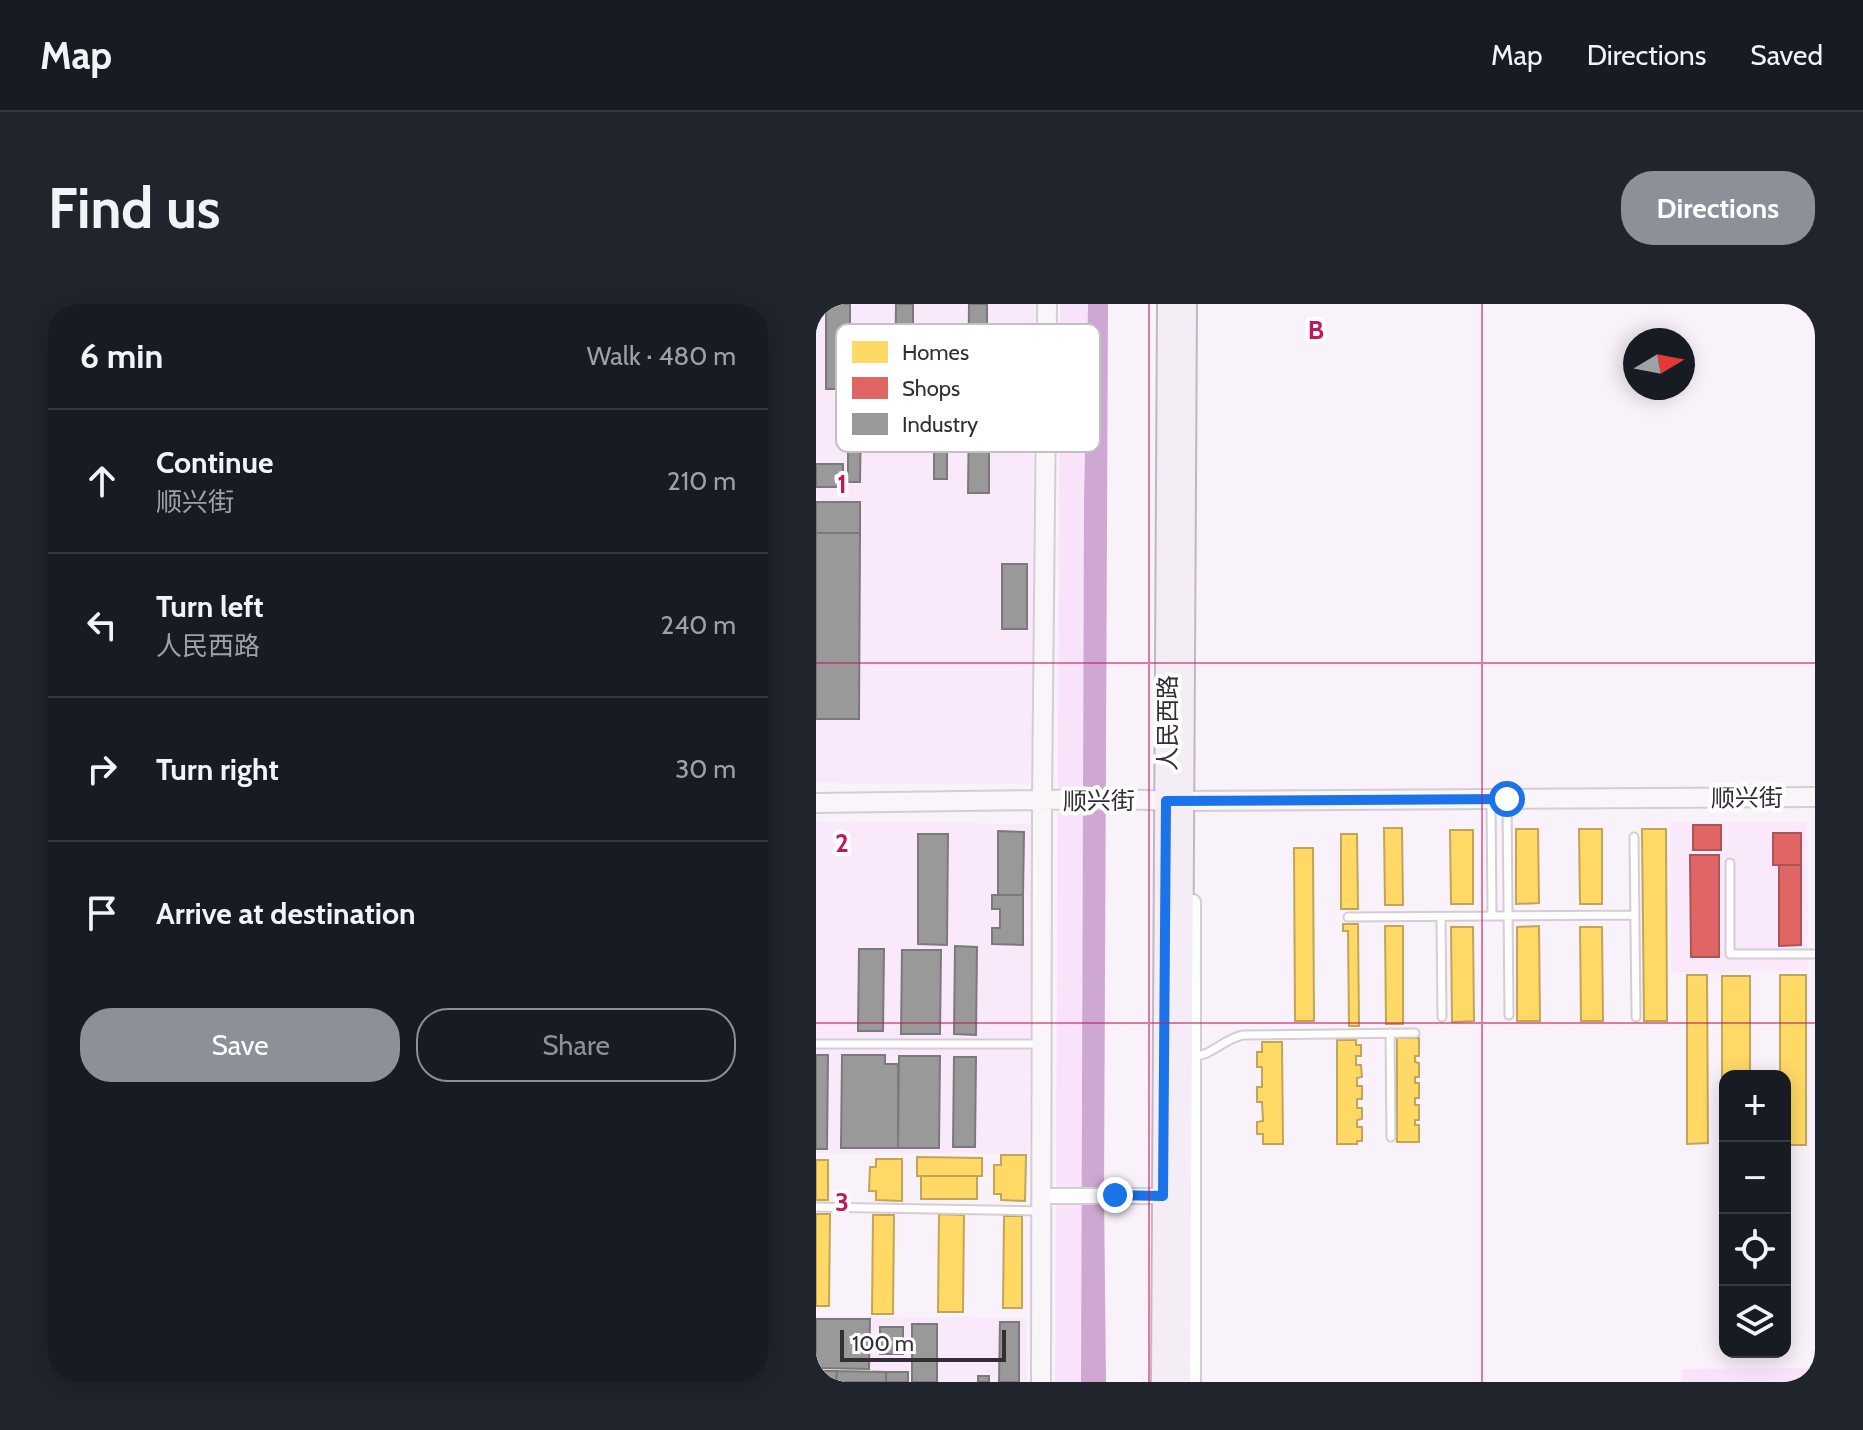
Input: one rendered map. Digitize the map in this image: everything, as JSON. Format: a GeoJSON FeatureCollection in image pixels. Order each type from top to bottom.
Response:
{"type":"FeatureCollection","features":[{"type":"Feature","properties":{"kind":"main road","name":"人民西路"},"geometry":{"type":"LineString","coordinates":[[1169,304],[1186,1057],[1179,1382]]}},
{"type":"Feature","properties":{"kind":"main road","name":"人民西路"},"geometry":{"type":"LineString","coordinates":[[1163,1382],[1163,1196],[1180,801],[1185,304]]}},
{"type":"Feature","properties":{"kind":"street"},"geometry":{"type":"LineString","coordinates":[[1047,304],[1047,324]]}},
{"type":"Feature","properties":{"kind":"street"},"geometry":{"type":"LineString","coordinates":[[1041,1382],[1046,452]]}},
{"type":"Feature","properties":{"kind":"street","name":"顺兴街"},"geometry":{"type":"LineString","coordinates":[[816,803],[1079,799],[1815,797]]}},
{"type":"Feature","properties":{"kind":"street"},"geometry":{"type":"LineString","coordinates":[[1186,1057],[1193,1382]]}},
{"type":"Feature","properties":{"kind":"street"},"geometry":{"type":"LineString","coordinates":[[1041,1204],[1076,1195],[1163,1196]]}},
{"type":"Feature","properties":{"kind":"lane"},"geometry":{"type":"LineString","coordinates":[[1499,799],[1508,916],[1509,1015]]}},
{"type":"Feature","properties":{"kind":"lane"},"geometry":{"type":"LineString","coordinates":[[1492,916],[1499,799]]}},
{"type":"Feature","properties":{"kind":"lane"},"geometry":{"type":"LineString","coordinates":[[1634,837],[1636,1017]]}},
{"type":"Feature","properties":{"kind":"lane"},"geometry":{"type":"LineString","coordinates":[[1730,863],[1730,954],[1815,954]]}},
{"type":"Feature","properties":{"kind":"lane"},"geometry":{"type":"LineString","coordinates":[[1348,917],[1635,915]]}},
{"type":"Feature","properties":{"kind":"lane"},"geometry":{"type":"LineString","coordinates":[[1441,917],[1442,1017]]}},
{"type":"Feature","properties":{"kind":"lane"},"geometry":{"type":"LineString","coordinates":[[1390,1033],[1391,1137]]}},
{"type":"Feature","properties":{"kind":"lane"},"geometry":{"type":"LineString","coordinates":[[1186,1057],[1212,1052],[1224,1042],[1243,1035],[1415,1033]]}},
{"type":"Feature","properties":{"kind":"lane"},"geometry":{"type":"LineString","coordinates":[[816,1044],[1041,1044]]}},
{"type":"Feature","properties":{"kind":"lane"},"geometry":{"type":"LineString","coordinates":[[816,1207],[1041,1204]]}},
{"type":"Feature","properties":{"kind":"shaded area"},"geometry":{"type":"Polygon","coordinates":[[[816,304],[1034,304],[1034,324],[836,324],[836,452],[1033,452],[1032,784],[816,783],[816,304]]]}},
{"type":"Feature","properties":{"kind":"shaded area"},"geometry":{"type":"Polygon","coordinates":[[[1060,304],[1088,304],[1088,324],[1060,324],[1060,304]]]}},
{"type":"Feature","properties":{"kind":"shaded area"},"geometry":{"type":"Polygon","coordinates":[[[1088,304],[1108,304],[1106,1382],[1081,1382],[1085,452],[1100,452],[1100,324],[1088,324],[1088,304]]]}},
{"type":"Feature","properties":{"kind":"shaded area"},"geometry":{"type":"Polygon","coordinates":[[[1059,452],[1085,452],[1081,1382],[1055,1382],[1059,452]]]}},
{"type":"Feature","properties":{"kind":"shaded area"},"geometry":{"type":"Polygon","coordinates":[[[816,821],[1032,824],[1029,1153],[816,1153],[816,821]]]}},
{"type":"Feature","properties":{"kind":"shaded area"},"geometry":{"type":"Polygon","coordinates":[[[1807,822],[1808,971],[1671,972],[1670,823],[1807,822]]]}},
{"type":"Feature","properties":{"kind":"shaded area"},"geometry":{"type":"Polygon","coordinates":[[[816,1316],[1027,1318],[1027,1382],[816,1382],[816,1316]]]}},
{"type":"Feature","properties":{"kind":"shaded area"},"geometry":{"type":"Polygon","coordinates":[[[1811,1368],[1812,1382],[1682,1382],[1682,1369],[1811,1368]]]}},
{"type":"Feature","properties":{"kind":"building: Homes"},"geometry":{"type":"Polygon","coordinates":[[[1384,828],[1402,828],[1403,905],[1385,905],[1384,828]]]}},
{"type":"Feature","properties":{"kind":"building: Homes"},"geometry":{"type":"Polygon","coordinates":[[[1516,829],[1538,829],[1539,903],[1516,904],[1516,829]]]}},
{"type":"Feature","properties":{"kind":"building: Homes"},"geometry":{"type":"Polygon","coordinates":[[[1579,829],[1602,829],[1602,904],[1580,904],[1579,829]]]}},
{"type":"Feature","properties":{"kind":"building: Homes"},"geometry":{"type":"Polygon","coordinates":[[[1642,829],[1666,829],[1667,1021],[1644,1021],[1642,829]]]}},
{"type":"Feature","properties":{"kind":"building: Homes"},"geometry":{"type":"Polygon","coordinates":[[[1450,830],[1473,830],[1473,904],[1451,904],[1450,830]]]}},
{"type":"Feature","properties":{"kind":"building: Homes"},"geometry":{"type":"Polygon","coordinates":[[[1341,834],[1357,834],[1358,909],[1341,909],[1341,834]]]}},
{"type":"Feature","properties":{"kind":"building: Homes"},"geometry":{"type":"Polygon","coordinates":[[[1294,848],[1313,848],[1314,1021],[1295,1021],[1294,848]]]}},
{"type":"Feature","properties":{"kind":"building: Homes"},"geometry":{"type":"Polygon","coordinates":[[[1343,924],[1358,924],[1359,1026],[1349,1026],[1348,931],[1343,931],[1343,924]]]}},
{"type":"Feature","properties":{"kind":"building: Homes"},"geometry":{"type":"Polygon","coordinates":[[[1385,926],[1403,926],[1403,1024],[1386,1024],[1385,926]]]}},
{"type":"Feature","properties":{"kind":"building: Homes"},"geometry":{"type":"Polygon","coordinates":[[[1539,926],[1540,1021],[1517,1021],[1517,927],[1539,926]]]}},
{"type":"Feature","properties":{"kind":"building: Homes"},"geometry":{"type":"Polygon","coordinates":[[[1451,927],[1473,927],[1474,1021],[1452,1022],[1451,927]]]}},
{"type":"Feature","properties":{"kind":"building: Homes"},"geometry":{"type":"Polygon","coordinates":[[[1580,927],[1602,927],[1603,1021],[1581,1021],[1580,927]]]}},
{"type":"Feature","properties":{"kind":"building: Homes"},"geometry":{"type":"Polygon","coordinates":[[[1687,975],[1707,975],[1708,1143],[1687,1144],[1687,975]]]}},
{"type":"Feature","properties":{"kind":"building: Homes"},"geometry":{"type":"Polygon","coordinates":[[[1780,975],[1806,975],[1806,1145],[1791,1145],[1791,1070],[1780,1070],[1780,975]]]}},
{"type":"Feature","properties":{"kind":"building: Homes"},"geometry":{"type":"Polygon","coordinates":[[[1722,976],[1750,976],[1750,1070],[1722,1070],[1722,976]]]}},
{"type":"Feature","properties":{"kind":"building: Homes"},"geometry":{"type":"Polygon","coordinates":[[[1397,1038],[1419,1038],[1419,1056],[1415,1056],[1415,1062],[1419,1063],[1419,1077],[1415,1077],[1415,1083],[1419,1083],[1419,1098],[1415,1098],[1415,1105],[1419,1105],[1419,1120],[1415,1120],[1415,1125],[1419,1125],[1419,1142],[1397,1142],[1397,1038]]]}},
{"type":"Feature","properties":{"kind":"building: Homes"},"geometry":{"type":"Polygon","coordinates":[[[1337,1040],[1356,1040],[1356,1045],[1361,1045],[1361,1056],[1356,1056],[1356,1065],[1361,1065],[1362,1077],[1357,1078],[1357,1086],[1362,1086],[1362,1099],[1357,1099],[1357,1108],[1362,1108],[1362,1119],[1357,1120],[1357,1127],[1362,1127],[1362,1141],[1357,1141],[1357,1144],[1337,1144],[1337,1040]]]}},
{"type":"Feature","properties":{"kind":"building: Homes"},"geometry":{"type":"Polygon","coordinates":[[[1262,1042],[1282,1042],[1283,1144],[1263,1144],[1263,1134],[1257,1134],[1257,1122],[1263,1121],[1262,1102],[1257,1102],[1257,1087],[1262,1087],[1262,1067],[1257,1067],[1257,1052],[1262,1052],[1262,1042]]]}},
{"type":"Feature","properties":{"kind":"building: Homes"},"geometry":{"type":"Polygon","coordinates":[[[1001,1155],[1026,1155],[1025,1201],[1001,1200],[1001,1194],[994,1194],[994,1165],[1001,1165],[1001,1155]]]}},
{"type":"Feature","properties":{"kind":"building: Homes"},"geometry":{"type":"Polygon","coordinates":[[[917,1157],[982,1158],[982,1176],[917,1176],[917,1157]]]}},
{"type":"Feature","properties":{"kind":"building: Homes"},"geometry":{"type":"Polygon","coordinates":[[[876,1159],[902,1159],[902,1201],[876,1200],[876,1191],[869,1191],[870,1167],[876,1167],[876,1159]]]}},
{"type":"Feature","properties":{"kind":"building: Homes"},"geometry":{"type":"Polygon","coordinates":[[[816,1160],[828,1160],[828,1200],[816,1200],[816,1160]]]}},
{"type":"Feature","properties":{"kind":"building: Homes"},"geometry":{"type":"Polygon","coordinates":[[[921,1176],[977,1176],[977,1199],[921,1199],[921,1176]]]}},
{"type":"Feature","properties":{"kind":"building: Homes"},"geometry":{"type":"Polygon","coordinates":[[[816,1214],[830,1214],[829,1306],[816,1306],[816,1214]]]}},
{"type":"Feature","properties":{"kind":"building: Homes"},"geometry":{"type":"Polygon","coordinates":[[[939,1214],[964,1215],[963,1312],[938,1312],[939,1214]]]}},
{"type":"Feature","properties":{"kind":"building: Homes"},"geometry":{"type":"Polygon","coordinates":[[[873,1215],[894,1215],[893,1314],[872,1314],[873,1215]]]}},
{"type":"Feature","properties":{"kind":"building: Homes"},"geometry":{"type":"Polygon","coordinates":[[[1004,1216],[1022,1216],[1022,1308],[1003,1308],[1004,1216]]]}},
{"type":"Feature","properties":{"kind":"building: Shops"},"geometry":{"type":"Polygon","coordinates":[[[1693,825],[1721,825],[1721,850],[1693,850],[1693,825]]]}},
{"type":"Feature","properties":{"kind":"building: Shops"},"geometry":{"type":"Polygon","coordinates":[[[1773,833],[1801,833],[1801,865],[1773,865],[1773,833]]]}},
{"type":"Feature","properties":{"kind":"building: Shops"},"geometry":{"type":"Polygon","coordinates":[[[1690,855],[1719,855],[1719,957],[1691,957],[1690,855]]]}},
{"type":"Feature","properties":{"kind":"building: Shops"},"geometry":{"type":"Polygon","coordinates":[[[1779,865],[1801,865],[1801,945],[1779,946],[1779,865]]]}},
{"type":"Feature","properties":{"kind":"building: Industry"},"geometry":{"type":"Polygon","coordinates":[[[826,304],[850,304],[850,324],[836,324],[836,389],[826,389],[826,304]]]}},
{"type":"Feature","properties":{"kind":"building: Industry"},"geometry":{"type":"Polygon","coordinates":[[[896,304],[913,304],[913,324],[896,324],[896,304]]]}},
{"type":"Feature","properties":{"kind":"building: Industry"},"geometry":{"type":"Polygon","coordinates":[[[969,304],[987,304],[987,324],[969,324],[969,304]]]}},
{"type":"Feature","properties":{"kind":"building: Industry"},"geometry":{"type":"Polygon","coordinates":[[[848,452],[860,452],[860,482],[848,482],[848,452]]]}},
{"type":"Feature","properties":{"kind":"building: Industry"},"geometry":{"type":"Polygon","coordinates":[[[934,452],[947,452],[947,479],[934,479],[934,452]]]}},
{"type":"Feature","properties":{"kind":"building: Industry"},"geometry":{"type":"Polygon","coordinates":[[[968,452],[989,452],[989,493],[968,493],[968,452]]]}},
{"type":"Feature","properties":{"kind":"building: Industry"},"geometry":{"type":"Polygon","coordinates":[[[816,464],[843,464],[843,487],[816,487],[816,464]]]}},
{"type":"Feature","properties":{"kind":"building: Industry"},"geometry":{"type":"Polygon","coordinates":[[[816,502],[860,502],[860,533],[816,533],[816,502]]]}},
{"type":"Feature","properties":{"kind":"building: Industry"},"geometry":{"type":"Polygon","coordinates":[[[816,533],[860,533],[859,719],[816,719],[816,533]]]}},
{"type":"Feature","properties":{"kind":"building: Industry"},"geometry":{"type":"Polygon","coordinates":[[[1002,564],[1027,564],[1027,629],[1002,629],[1002,564]]]}},
{"type":"Feature","properties":{"kind":"building: Industry"},"geometry":{"type":"Polygon","coordinates":[[[998,831],[1024,832],[1023,895],[998,895],[998,831]]]}},
{"type":"Feature","properties":{"kind":"building: Industry"},"geometry":{"type":"Polygon","coordinates":[[[918,834],[948,834],[947,945],[918,944],[918,834]]]}},
{"type":"Feature","properties":{"kind":"building: Industry"},"geometry":{"type":"Polygon","coordinates":[[[992,895],[1023,895],[1023,945],[992,944],[992,928],[1000,928],[1000,909],[992,909],[992,895]]]}},
{"type":"Feature","properties":{"kind":"building: Industry"},"geometry":{"type":"Polygon","coordinates":[[[955,946],[977,947],[976,1035],[954,1034],[955,946]]]}},
{"type":"Feature","properties":{"kind":"building: Industry"},"geometry":{"type":"Polygon","coordinates":[[[859,949],[884,949],[883,1031],[858,1031],[859,949]]]}},
{"type":"Feature","properties":{"kind":"building: Industry"},"geometry":{"type":"Polygon","coordinates":[[[902,950],[941,950],[940,1034],[901,1034],[902,950]]]}},
{"type":"Feature","properties":{"kind":"building: Industry"},"geometry":{"type":"Polygon","coordinates":[[[816,1055],[828,1055],[827,1149],[816,1149],[816,1055]]]}},
{"type":"Feature","properties":{"kind":"building: Industry"},"geometry":{"type":"Polygon","coordinates":[[[842,1055],[885,1055],[885,1064],[898,1064],[898,1148],[841,1148],[842,1055]]]}},
{"type":"Feature","properties":{"kind":"building: Industry"},"geometry":{"type":"Polygon","coordinates":[[[899,1056],[940,1056],[939,1148],[898,1148],[899,1056]]]}},
{"type":"Feature","properties":{"kind":"building: Industry"},"geometry":{"type":"Polygon","coordinates":[[[954,1057],[976,1057],[975,1147],[953,1147],[954,1057]]]}},
{"type":"Feature","properties":{"kind":"building: Industry"},"geometry":{"type":"Polygon","coordinates":[[[816,1319],[870,1319],[869,1369],[816,1368],[816,1319]]]}},
{"type":"Feature","properties":{"kind":"building: Industry"},"geometry":{"type":"Polygon","coordinates":[[[1000,1322],[1019,1322],[1019,1382],[999,1382],[1000,1322]]]}},
{"type":"Feature","properties":{"kind":"building: Industry"},"geometry":{"type":"Polygon","coordinates":[[[912,1324],[937,1324],[937,1382],[912,1382],[912,1324]]]}},
{"type":"Feature","properties":{"kind":"building: Industry"},"geometry":{"type":"Polygon","coordinates":[[[880,1327],[903,1327],[903,1354],[880,1354],[880,1327]]]}},
{"type":"Feature","properties":{"kind":"building: Industry"},"geometry":{"type":"Polygon","coordinates":[[[816,1371],[837,1371],[836,1382],[816,1382],[816,1371]]]}},
{"type":"Feature","properties":{"kind":"building: Industry"},"geometry":{"type":"Polygon","coordinates":[[[837,1371],[886,1372],[886,1382],[836,1382],[837,1371]]]}},
{"type":"Feature","properties":{"kind":"building: Industry"},"geometry":{"type":"Polygon","coordinates":[[[886,1372],[908,1372],[908,1382],[886,1382],[886,1372]]]}},
{"type":"Feature","properties":{"kind":"building: Industry"},"geometry":{"type":"Polygon","coordinates":[[[978,1376],[989,1376],[989,1382],[978,1382],[978,1376]]]}},
{"type":"Feature","properties":{"kind":"route"},"geometry":{"type":"LineString","coordinates":[[1115,1195],[1163,1196],[1166,801],[1507,799]]}}]}
